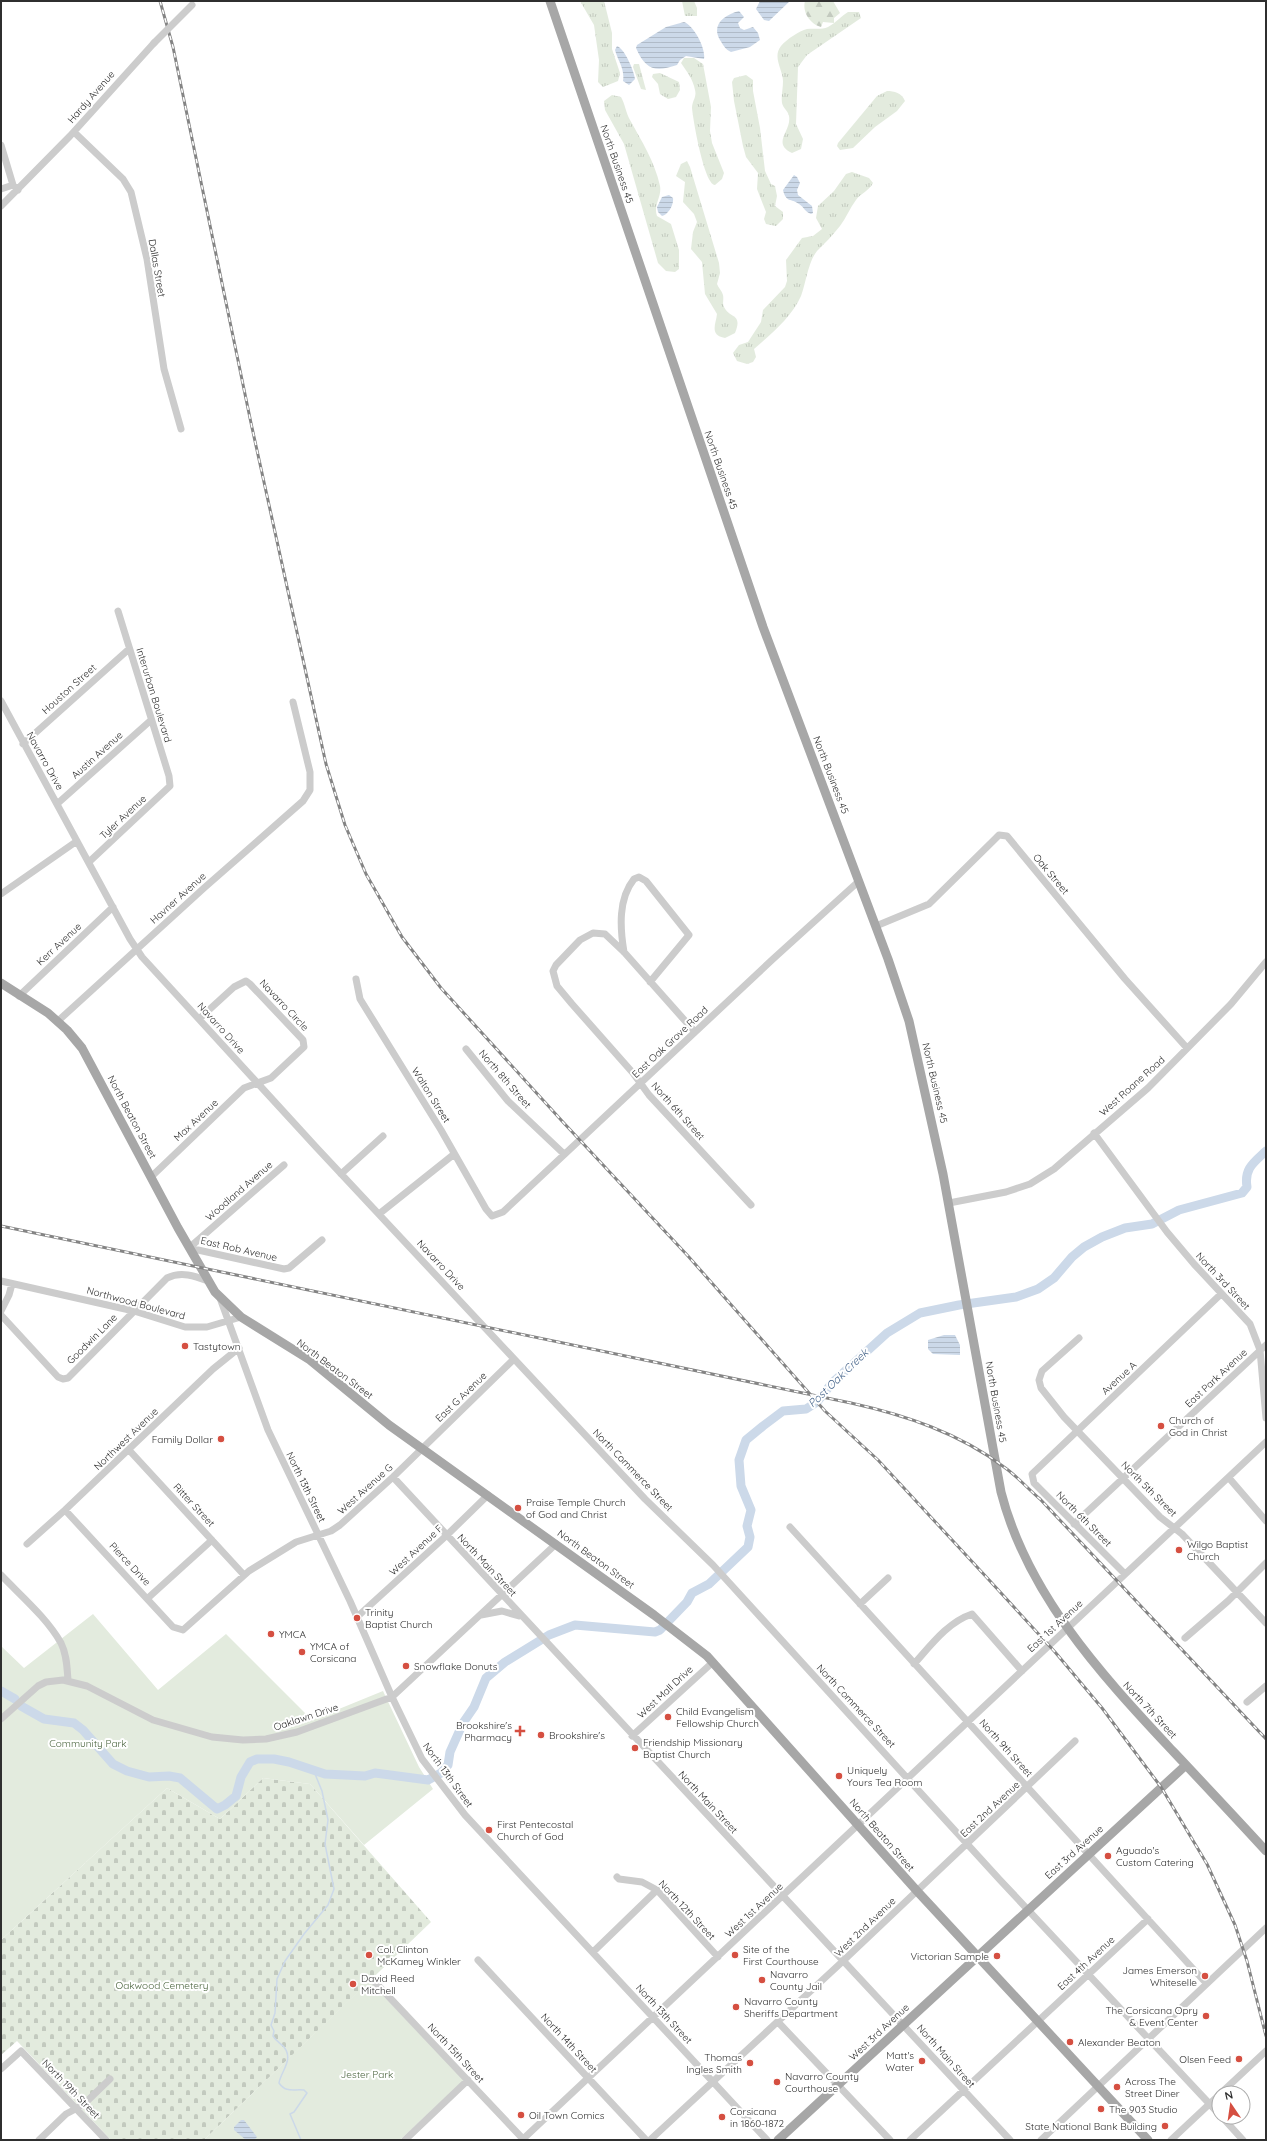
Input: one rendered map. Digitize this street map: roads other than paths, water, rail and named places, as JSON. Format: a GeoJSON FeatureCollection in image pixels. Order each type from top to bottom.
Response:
{"type":"FeatureCollection","features":[{"type":"Feature","properties":{"kind":"main road","name":"North Business 45"},"geometry":{"type":"LineString","coordinates":[[550,1],[763,627],[876,926],[906,1014],[919,1061],[949,1203],[1001,1492],[1017,1541],[1032,1572]]}},
{"type":"Feature","properties":{"kind":"main road","name":"North Beaton Street"},"geometry":{"type":"LineString","coordinates":[[1,983],[58,1021],[82,1048],[208,1281],[219,1296],[242,1316],[310,1360],[389,1425],[654,1615],[713,1662],[916,1891],[1148,2140]]}},
{"type":"Feature","properties":{"kind":"main road","name":"North 7th Street"},"geometry":{"type":"LineString","coordinates":[[1032,1572],[1067,1628],[1123,1698],[1266,1851]]}},
{"type":"Feature","properties":{"kind":"main road","name":"East 3rd Avenue"},"geometry":{"type":"LineString","coordinates":[[978,1956],[1186,1765]]}},
{"type":"Feature","properties":{"kind":"main road","name":"West 3rd Avenue"},"geometry":{"type":"LineString","coordinates":[[778,2140],[978,1956]]}},
{"type":"Feature","properties":{"kind":"street","name":"Hardy Avenue"},"geometry":{"type":"LineString","coordinates":[[1,206],[15,188],[74,132],[154,43],[193,3]]}},
{"type":"Feature","properties":{"kind":"street","name":"Dallas Street"},"geometry":{"type":"LineString","coordinates":[[74,132],[123,178],[131,192],[147,259],[164,369],[181,429]]}},
{"type":"Feature","properties":{"kind":"street"},"geometry":{"type":"LineString","coordinates":[[1,145],[15,188],[1,189]]}},
{"type":"Feature","properties":{"kind":"street","name":"Interurban Boulevard"},"geometry":{"type":"LineString","coordinates":[[118,611],[150,721],[169,776],[170,786]]}},
{"type":"Feature","properties":{"kind":"street","name":"Houston Street"},"geometry":{"type":"LineString","coordinates":[[23,744],[129,648]]}},
{"type":"Feature","properties":{"kind":"street","name":"Navarro Drive"},"geometry":{"type":"LineString","coordinates":[[1,701],[23,744],[137,950],[341,1174],[484,1326]]}},
{"type":"Feature","properties":{"kind":"street","name":"Havner Avenue"},"geometry":{"type":"LineString","coordinates":[[58,1021],[303,802],[310,790],[310,772],[293,702]]}},
{"type":"Feature","properties":{"kind":"street","name":"Austin Avenue"},"geometry":{"type":"LineString","coordinates":[[57,804],[150,721]]}},
{"type":"Feature","properties":{"kind":"street","name":"Tyler Avenue"},"geometry":{"type":"LineString","coordinates":[[89,862],[170,786]]}},
{"type":"Feature","properties":{"kind":"street","name":"Oak Street"},"geometry":{"type":"LineString","coordinates":[[876,926],[928,904],[992,841],[999,836],[1006,836],[1125,979],[1187,1048]]}},
{"type":"Feature","properties":{"kind":"street"},"geometry":{"type":"LineString","coordinates":[[1,894],[77,841]]}},
{"type":"Feature","properties":{"kind":"street"},"geometry":{"type":"LineString","coordinates":[[650,982],[688,938],[688,931],[646,881],[639,877],[634,879],[627,887],[623,906],[621,933],[624,952],[650,982],[695,1032]]}},
{"type":"Feature","properties":{"kind":"street","name":"East Oak Grove Road"},"geometry":{"type":"LineString","coordinates":[[495,1217],[504,1212],[564,1154],[859,881]]}},
{"type":"Feature","properties":{"kind":"street","name":"Kerr Avenue"},"geometry":{"type":"LineString","coordinates":[[19,996],[113,907]]}},
{"type":"Feature","properties":{"kind":"street","name":"North 6th Street"},"geometry":{"type":"LineString","coordinates":[[624,952],[605,934],[593,933],[580,940],[553,971],[557,986],[649,1095],[751,1204]]}},
{"type":"Feature","properties":{"kind":"street","name":"West Roane Road"},"geometry":{"type":"LineString","coordinates":[[949,1203],[1006,1192],[1030,1184],[1054,1169],[1148,1088],[1241,993],[1266,962]]}},
{"type":"Feature","properties":{"kind":"street","name":"Walton Street"},"geometry":{"type":"LineString","coordinates":[[356,979],[360,999],[437,1124],[453,1155],[489,1213],[495,1217]]}},
{"type":"Feature","properties":{"kind":"street","name":"Navarro Circle"},"geometry":{"type":"LineString","coordinates":[[199,1019],[234,987],[246,981],[303,1040],[304,1047],[271,1078],[258,1083]]}},
{"type":"Feature","properties":{"kind":"street","name":"North 8th Street"},"geometry":{"type":"LineString","coordinates":[[466,1049],[508,1100],[564,1154]]}},
{"type":"Feature","properties":{"kind":"street","name":"Max Avenue"},"geometry":{"type":"LineString","coordinates":[[151,1177],[244,1088],[258,1083]]}},
{"type":"Feature","properties":{"kind":"street","name":"North 3rd Street"},"geometry":{"type":"LineString","coordinates":[[1094,1133],[1167,1232],[1221,1294],[1250,1324],[1263,1348],[1266,1418]]}},
{"type":"Feature","properties":{"kind":"street"},"geometry":{"type":"LineString","coordinates":[[341,1174],[382,1136]]}},
{"type":"Feature","properties":{"kind":"street"},"geometry":{"type":"LineString","coordinates":[[379,1214],[453,1155]]}},
{"type":"Feature","properties":{"kind":"street","name":"Woodland Avenue"},"geometry":{"type":"LineString","coordinates":[[190,1248],[284,1165]]}},
{"type":"Feature","properties":{"kind":"street","name":"East Rob Avenue"},"geometry":{"type":"LineString","coordinates":[[190,1248],[284,1269],[289,1268],[322,1240]]}},
{"type":"Feature","properties":{"kind":"street","name":"Goodwin Lane"},"geometry":{"type":"LineString","coordinates":[[1,1315],[58,1377],[63,1379],[68,1378],[167,1278],[174,1274],[196,1277],[208,1281]]}},
{"type":"Feature","properties":{"kind":"street","name":"Northwood Boulevard"},"geometry":{"type":"LineString","coordinates":[[1,1282],[134,1311],[185,1327],[207,1327],[242,1316]]}},
{"type":"Feature","properties":{"kind":"street"},"geometry":{"type":"LineString","coordinates":[[1,1312],[7,1302],[12,1284]]}},
{"type":"Feature","properties":{"kind":"street","name":"Avenue A"},"geometry":{"type":"LineString","coordinates":[[1031,1476],[1035,1470],[1134,1378],[1221,1294]]}},
{"type":"Feature","properties":{"kind":"street","name":"North 13th Street"},"geometry":{"type":"LineString","coordinates":[[219,1296],[268,1430],[357,1617],[392,1697],[422,1759],[465,1815],[767,2140]]}},
{"type":"Feature","properties":{"kind":"street","name":"North Commerce Street"},"geometry":{"type":"LineString","coordinates":[[484,1326],[645,1499],[713,1565],[968,1844],[1209,2104]]}},
{"type":"Feature","properties":{"kind":"street","name":"North 5th Street"},"geometry":{"type":"LineString","coordinates":[[1079,1338],[1042,1371],[1039,1382],[1046,1395],[1077,1430],[1160,1517],[1182,1534],[1266,1623]]}},
{"type":"Feature","properties":{"kind":"street","name":"Northwest Avenue"},"geometry":{"type":"LineString","coordinates":[[27,1544],[129,1450],[213,1369],[239,1348]]}},
{"type":"Feature","properties":{"kind":"street","name":"East Park Avenue"},"geometry":{"type":"LineString","coordinates":[[1074,1524],[1263,1348]]}},
{"type":"Feature","properties":{"kind":"street","name":"East G Avenue"},"geometry":{"type":"LineString","coordinates":[[422,1449],[514,1359]]}},
{"type":"Feature","properties":{"kind":"street","name":"East 1st Avenue"},"geometry":{"type":"LineString","coordinates":[[859,1825],[1266,1442]]}},
{"type":"Feature","properties":{"kind":"street","name":"West Avenue G"},"geometry":{"type":"LineString","coordinates":[[181,1631],[188,1627],[244,1575],[296,1542],[331,1531],[340,1525],[393,1478],[422,1449]]}},
{"type":"Feature","properties":{"kind":"street","name":"Ritter Street"},"geometry":{"type":"LineString","coordinates":[[129,1450],[244,1575]]}},
{"type":"Feature","properties":{"kind":"street","name":"North 6th Street"},"geometry":{"type":"LineString","coordinates":[[1031,1476],[1034,1482],[1074,1524],[1125,1574]]}},
{"type":"Feature","properties":{"kind":"street","name":"North Main Street"},"geometry":{"type":"LineString","coordinates":[[393,1478],[1010,2140]]}},
{"type":"Feature","properties":{"kind":"street"},"geometry":{"type":"LineString","coordinates":[[1229,1478],[1266,1521]]}},
{"type":"Feature","properties":{"kind":"street","name":"West Avenue F"},"geometry":{"type":"LineString","coordinates":[[357,1617],[446,1536],[488,1495]]}},
{"type":"Feature","properties":{"kind":"street","name":"Pierce Drive"},"geometry":{"type":"LineString","coordinates":[[65,1510],[148,1598],[173,1627],[181,1631]]}},
{"type":"Feature","properties":{"kind":"street","name":"North 9th Street"},"geometry":{"type":"LineString","coordinates":[[790,1527],[1206,1983]]}},
{"type":"Feature","properties":{"kind":"street"},"geometry":{"type":"LineString","coordinates":[[148,1598],[212,1540]]}},
{"type":"Feature","properties":{"kind":"street","name":"Oaklawn Drive"},"geometry":{"type":"LineString","coordinates":[[1,1719],[38,1686],[55,1680],[68,1680],[87,1686],[153,1720],[212,1737],[243,1740],[266,1739],[287,1735],[392,1697],[556,1544]]}},
{"type":"Feature","properties":{"kind":"street"},"geometry":{"type":"LineString","coordinates":[[1185,1638],[1238,1592],[1266,1563]]}},
{"type":"Feature","properties":{"kind":"street"},"geometry":{"type":"LineString","coordinates":[[1,1575],[50,1628],[61,1644],[67,1663],[68,1680]]}},
{"type":"Feature","properties":{"kind":"street"},"geometry":{"type":"LineString","coordinates":[[860,1604],[888,1578]]}},
{"type":"Feature","properties":{"kind":"street"},"geometry":{"type":"LineString","coordinates":[[479,1615],[502,1611],[520,1616]]}},
{"type":"Feature","properties":{"kind":"street"},"geometry":{"type":"LineString","coordinates":[[914,1664],[937,1638],[962,1617],[972,1614],[1022,1671]]}},
{"type":"Feature","properties":{"kind":"street","name":"West Mall Drive"},"geometry":{"type":"LineString","coordinates":[[632,1736],[713,1662]]}},
{"type":"Feature","properties":{"kind":"street"},"geometry":{"type":"LineString","coordinates":[[1247,1702],[1266,1686]]}},
{"type":"Feature","properties":{"kind":"street","name":"East 2nd Avenue"},"geometry":{"type":"LineString","coordinates":[[916,1891],[968,1844],[1075,1740]]}},
{"type":"Feature","properties":{"kind":"street","name":"West 1st Avenue"},"geometry":{"type":"LineString","coordinates":[[523,2140],[859,1825]]}},
{"type":"Feature","properties":{"kind":"street","name":"North 12th Street"},"geometry":{"type":"LineString","coordinates":[[617,1877],[619,1879],[648,1884],[657,1890],[718,1957]]}},
{"type":"Feature","properties":{"kind":"street"},"geometry":{"type":"LineString","coordinates":[[593,1952],[657,1890]]}},
{"type":"Feature","properties":{"kind":"street","name":"West 2nd Avenue"},"geometry":{"type":"LineString","coordinates":[[650,2140],[714,2082],[916,1891]]}},
{"type":"Feature","properties":{"kind":"street","name":"East 4th Avenue"},"geometry":{"type":"LineString","coordinates":[[910,2140],[1148,1919]]}},
{"type":"Feature","properties":{"kind":"street"},"geometry":{"type":"LineString","coordinates":[[1042,2140],[1206,1983],[1266,1928]]}},
{"type":"Feature","properties":{"kind":"street","name":"North 14th Street"},"geometry":{"type":"LineString","coordinates":[[478,1960],[646,2140]]}},
{"type":"Feature","properties":{"kind":"street","name":"North 15th Street"},"geometry":{"type":"LineString","coordinates":[[373,1980],[523,2140]]}},
{"type":"Feature","properties":{"kind":"street"},"geometry":{"type":"LineString","coordinates":[[778,2022],[890,2140]]}},
{"type":"Feature","properties":{"kind":"street","name":"North 19th Street"},"geometry":{"type":"LineString","coordinates":[[1,2069],[21,2051],[106,2140]]}},
{"type":"Feature","properties":{"kind":"street"},"geometry":{"type":"LineString","coordinates":[[1230,2085],[1266,2051]]}},
{"type":"Feature","properties":{"kind":"street"},"geometry":{"type":"LineString","coordinates":[[39,2140],[66,2114],[83,2105],[110,2079]]}},
{"type":"Feature","properties":{"kind":"street"},"geometry":{"type":"LineString","coordinates":[[408,2139],[468,2080]]}},
{"type":"Feature","properties":{"kind":"street"},"geometry":{"type":"LineString","coordinates":[[1171,2140],[1209,2104]]}},
{"type":"Feature","properties":{"kind":"street"},"geometry":{"type":"LineString","coordinates":[[1229,2125],[1243,2140]]}},
{"type":"Feature","properties":{"kind":"water"},"geometry":{"type":"Polygon","coordinates":[[[760,1],[790,1],[769,21],[764,20],[756,9],[760,1]]]}},
{"type":"Feature","properties":{"kind":"water"},"geometry":{"type":"Polygon","coordinates":[[[739,11],[744,17],[738,23],[740,28],[744,30],[753,27],[758,33],[760,40],[750,47],[731,52],[726,49],[721,42],[717,30],[720,21],[728,15],[739,11]]]}},
{"type":"Feature","properties":{"kind":"water"},"geometry":{"type":"Polygon","coordinates":[[[684,22],[692,28],[698,38],[703,49],[704,59],[686,56],[680,60],[677,65],[663,69],[652,68],[648,65],[640,56],[636,48],[637,45],[666,27],[684,22]]]}},
{"type":"Feature","properties":{"kind":"water"},"geometry":{"type":"Polygon","coordinates":[[[617,46],[623,51],[633,71],[635,79],[629,85],[623,81],[622,69],[615,50],[617,46]]]}},
{"type":"Feature","properties":{"kind":"water"},"geometry":{"type":"Polygon","coordinates":[[[794,175],[800,183],[797,190],[798,195],[812,206],[813,213],[811,214],[796,202],[787,199],[784,194],[783,190],[794,175]]]}},
{"type":"Feature","properties":{"kind":"water"},"geometry":{"type":"Polygon","coordinates":[[[669,195],[673,198],[672,207],[662,216],[658,212],[657,207],[662,197],[669,195]]]}},
{"type":"Feature","properties":{"kind":"water"},"geometry":{"type":"Polygon","coordinates":[[[944,1335],[955,1335],[960,1345],[960,1355],[933,1354],[928,1349],[928,1340],[944,1335]]]}},
{"type":"Feature","properties":{"kind":"water"},"geometry":{"type":"Polygon","coordinates":[[[241,2120],[244,2120],[257,2137],[254,2140],[246,2140],[234,2130],[234,2127],[241,2120]]]}},
{"type":"Feature","properties":{"kind":"waterway","name":"Post Oak Creek"},"geometry":{"type":"LineString","coordinates":[[21,1706],[44,1719],[74,1723],[83,1730],[113,1764],[127,1771],[149,1777],[169,1776],[180,1778],[217,1809],[225,1805],[236,1796],[241,1777],[250,1762],[257,1759],[274,1759],[289,1762],[325,1774],[365,1776],[375,1773],[428,1780],[441,1773],[448,1765],[450,1752],[463,1723],[474,1707],[486,1678],[505,1662],[549,1635],[575,1625],[655,1632],[660,1630],[687,1602],[692,1593],[709,1584],[748,1547],[750,1537],[747,1526],[751,1510],[741,1486],[739,1460],[746,1440],[763,1426],[783,1411],[806,1409],[817,1402],[832,1383],[887,1333],[920,1313],[959,1305],[1016,1297],[1038,1289],[1054,1278],[1072,1257],[1084,1247],[1102,1237],[1125,1228],[1152,1224],[1179,1210],[1242,1193],[1247,1187],[1246,1181],[1250,1167],[1266,1151]]}},
{"type":"Feature","properties":{"kind":"waterway","name":"Post Oak Creek"},"geometry":{"type":"LineString","coordinates":[[1,1691],[15,1699]]}},
{"type":"Feature","properties":{"kind":"waterway"},"geometry":{"type":"LineString","coordinates":[[301,2140],[290,2114],[294,2112],[307,2093],[304,2090],[290,2090],[284,2088],[279,2083],[288,2056],[284,2047],[273,2036],[274,2031],[271,2025],[275,2013],[277,1979],[285,1961],[304,1934],[328,1905],[334,1889],[325,1844],[328,1820],[322,1791],[313,1769]]}},
{"type":"Feature","properties":{"kind":"railway"},"geometry":{"type":"LineString","coordinates":[[160,1],[173,47],[251,423],[326,764],[345,825],[366,874],[402,937],[441,988],[688,1256],[825,1411],[878,1460],[990,1581],[1055,1652],[1102,1708],[1161,1787],[1207,1864],[1235,1925],[1247,1961],[1266,2036]]}},
{"type":"Feature","properties":{"kind":"railway"},"geometry":{"type":"LineString","coordinates":[[1,1226],[851,1403],[891,1413],[931,1427],[969,1444],[987,1455],[1018,1478],[1040,1499],[1266,1739]]}},
{"type":"Feature","properties":{"kind":"place","name":"Tastytown"},"geometry":{"type":"Point","coordinates":[185,1346]}},
{"type":"Feature","properties":{"kind":"place","name":"Church of God in Christ"},"geometry":{"type":"Point","coordinates":[1161,1426]}},
{"type":"Feature","properties":{"kind":"place","name":"Family Dollar"},"geometry":{"type":"Point","coordinates":[221,1439]}},
{"type":"Feature","properties":{"kind":"place","name":"Praise Temple Church of God and Christ"},"geometry":{"type":"Point","coordinates":[518,1508]}},
{"type":"Feature","properties":{"kind":"place","name":"Wilgo Baptist Church"},"geometry":{"type":"Point","coordinates":[1179,1550]}},
{"type":"Feature","properties":{"kind":"place","name":"Trinity Baptist Church"},"geometry":{"type":"Point","coordinates":[357,1618]}},
{"type":"Feature","properties":{"kind":"place","name":"YMCA"},"geometry":{"type":"Point","coordinates":[271,1634]}},
{"type":"Feature","properties":{"kind":"place","name":"YMCA of Corsicana"},"geometry":{"type":"Point","coordinates":[302,1652]}},
{"type":"Feature","properties":{"kind":"place","name":"Snowflake Donuts"},"geometry":{"type":"Point","coordinates":[406,1666]}},
{"type":"Feature","properties":{"kind":"place","name":"Child Evangelism Fellowship Church"},"geometry":{"type":"Point","coordinates":[668,1717]}},
{"type":"Feature","properties":{"kind":"place","name":"Brookshire's Pharmacy"},"geometry":{"type":"Point","coordinates":[520,1731]}},
{"type":"Feature","properties":{"kind":"place","name":"Brookshire's"},"geometry":{"type":"Point","coordinates":[541,1735]}},
{"type":"Feature","properties":{"kind":"place","name":"Friendship Missionary Baptist Church"},"geometry":{"type":"Point","coordinates":[635,1748]}},
{"type":"Feature","properties":{"kind":"place","name":"Uniquely Yours Tea Room"},"geometry":{"type":"Point","coordinates":[839,1776]}},
{"type":"Feature","properties":{"kind":"place","name":"First Pentecostal Church of God"},"geometry":{"type":"Point","coordinates":[489,1830]}},
{"type":"Feature","properties":{"kind":"place","name":"Aguado's Custom Catering"},"geometry":{"type":"Point","coordinates":[1108,1856]}},
{"type":"Feature","properties":{"kind":"place","name":"Col. Clinton McKamey Winkler"},"geometry":{"type":"Point","coordinates":[369,1955]}},
{"type":"Feature","properties":{"kind":"place","name":"Site of the First Courthouse"},"geometry":{"type":"Point","coordinates":[735,1955]}},
{"type":"Feature","properties":{"kind":"place","name":"Victorian Sample"},"geometry":{"type":"Point","coordinates":[997,1956]}},
{"type":"Feature","properties":{"kind":"place","name":"James Emerson Whiteselle"},"geometry":{"type":"Point","coordinates":[1205,1976]}},
{"type":"Feature","properties":{"kind":"place","name":"Navarro County Jail"},"geometry":{"type":"Point","coordinates":[762,1980]}},
{"type":"Feature","properties":{"kind":"place","name":"David Reed Mitchell"},"geometry":{"type":"Point","coordinates":[353,1984]}},
{"type":"Feature","properties":{"kind":"place","name":"Navarro County Sheriffs Department"},"geometry":{"type":"Point","coordinates":[736,2007]}},
{"type":"Feature","properties":{"kind":"place","name":"The Corsicana Opry & Event Center"},"geometry":{"type":"Point","coordinates":[1206,2016]}},
{"type":"Feature","properties":{"kind":"place","name":"Alexander Beaton"},"geometry":{"type":"Point","coordinates":[1070,2042]}},
{"type":"Feature","properties":{"kind":"place","name":"Olsen Feed"},"geometry":{"type":"Point","coordinates":[1239,2059]}},
{"type":"Feature","properties":{"kind":"place","name":"Matt's Water"},"geometry":{"type":"Point","coordinates":[922,2061]}},
{"type":"Feature","properties":{"kind":"place","name":"Thomas Ingles Smith"},"geometry":{"type":"Point","coordinates":[750,2063]}},
{"type":"Feature","properties":{"kind":"place","name":"Navarro County Courthouse"},"geometry":{"type":"Point","coordinates":[777,2082]}},
{"type":"Feature","properties":{"kind":"place","name":"Across The Street Diner"},"geometry":{"type":"Point","coordinates":[1117,2087]}},
{"type":"Feature","properties":{"kind":"place","name":"The 903 Studio"},"geometry":{"type":"Point","coordinates":[1101,2109]}},
{"type":"Feature","properties":{"kind":"place","name":"Oil Town Comics"},"geometry":{"type":"Point","coordinates":[521,2115]}},
{"type":"Feature","properties":{"kind":"place","name":"Corsicana in 1860-1872"},"geometry":{"type":"Point","coordinates":[722,2117]}},
{"type":"Feature","properties":{"kind":"place","name":"State National Bank Building"},"geometry":{"type":"Point","coordinates":[1165,2126]}},
{"type":"Feature","properties":{"kind":"park label","name":"Community Park"},"geometry":{"type":"Point","coordinates":[88,1743]}},
{"type":"Feature","properties":{"kind":"park label","name":"Oakwood Cemetery"},"geometry":{"type":"Point","coordinates":[162,1985]}},
{"type":"Feature","properties":{"kind":"park label","name":"Jester Park"},"geometry":{"type":"Point","coordinates":[367,2074]}}]}
